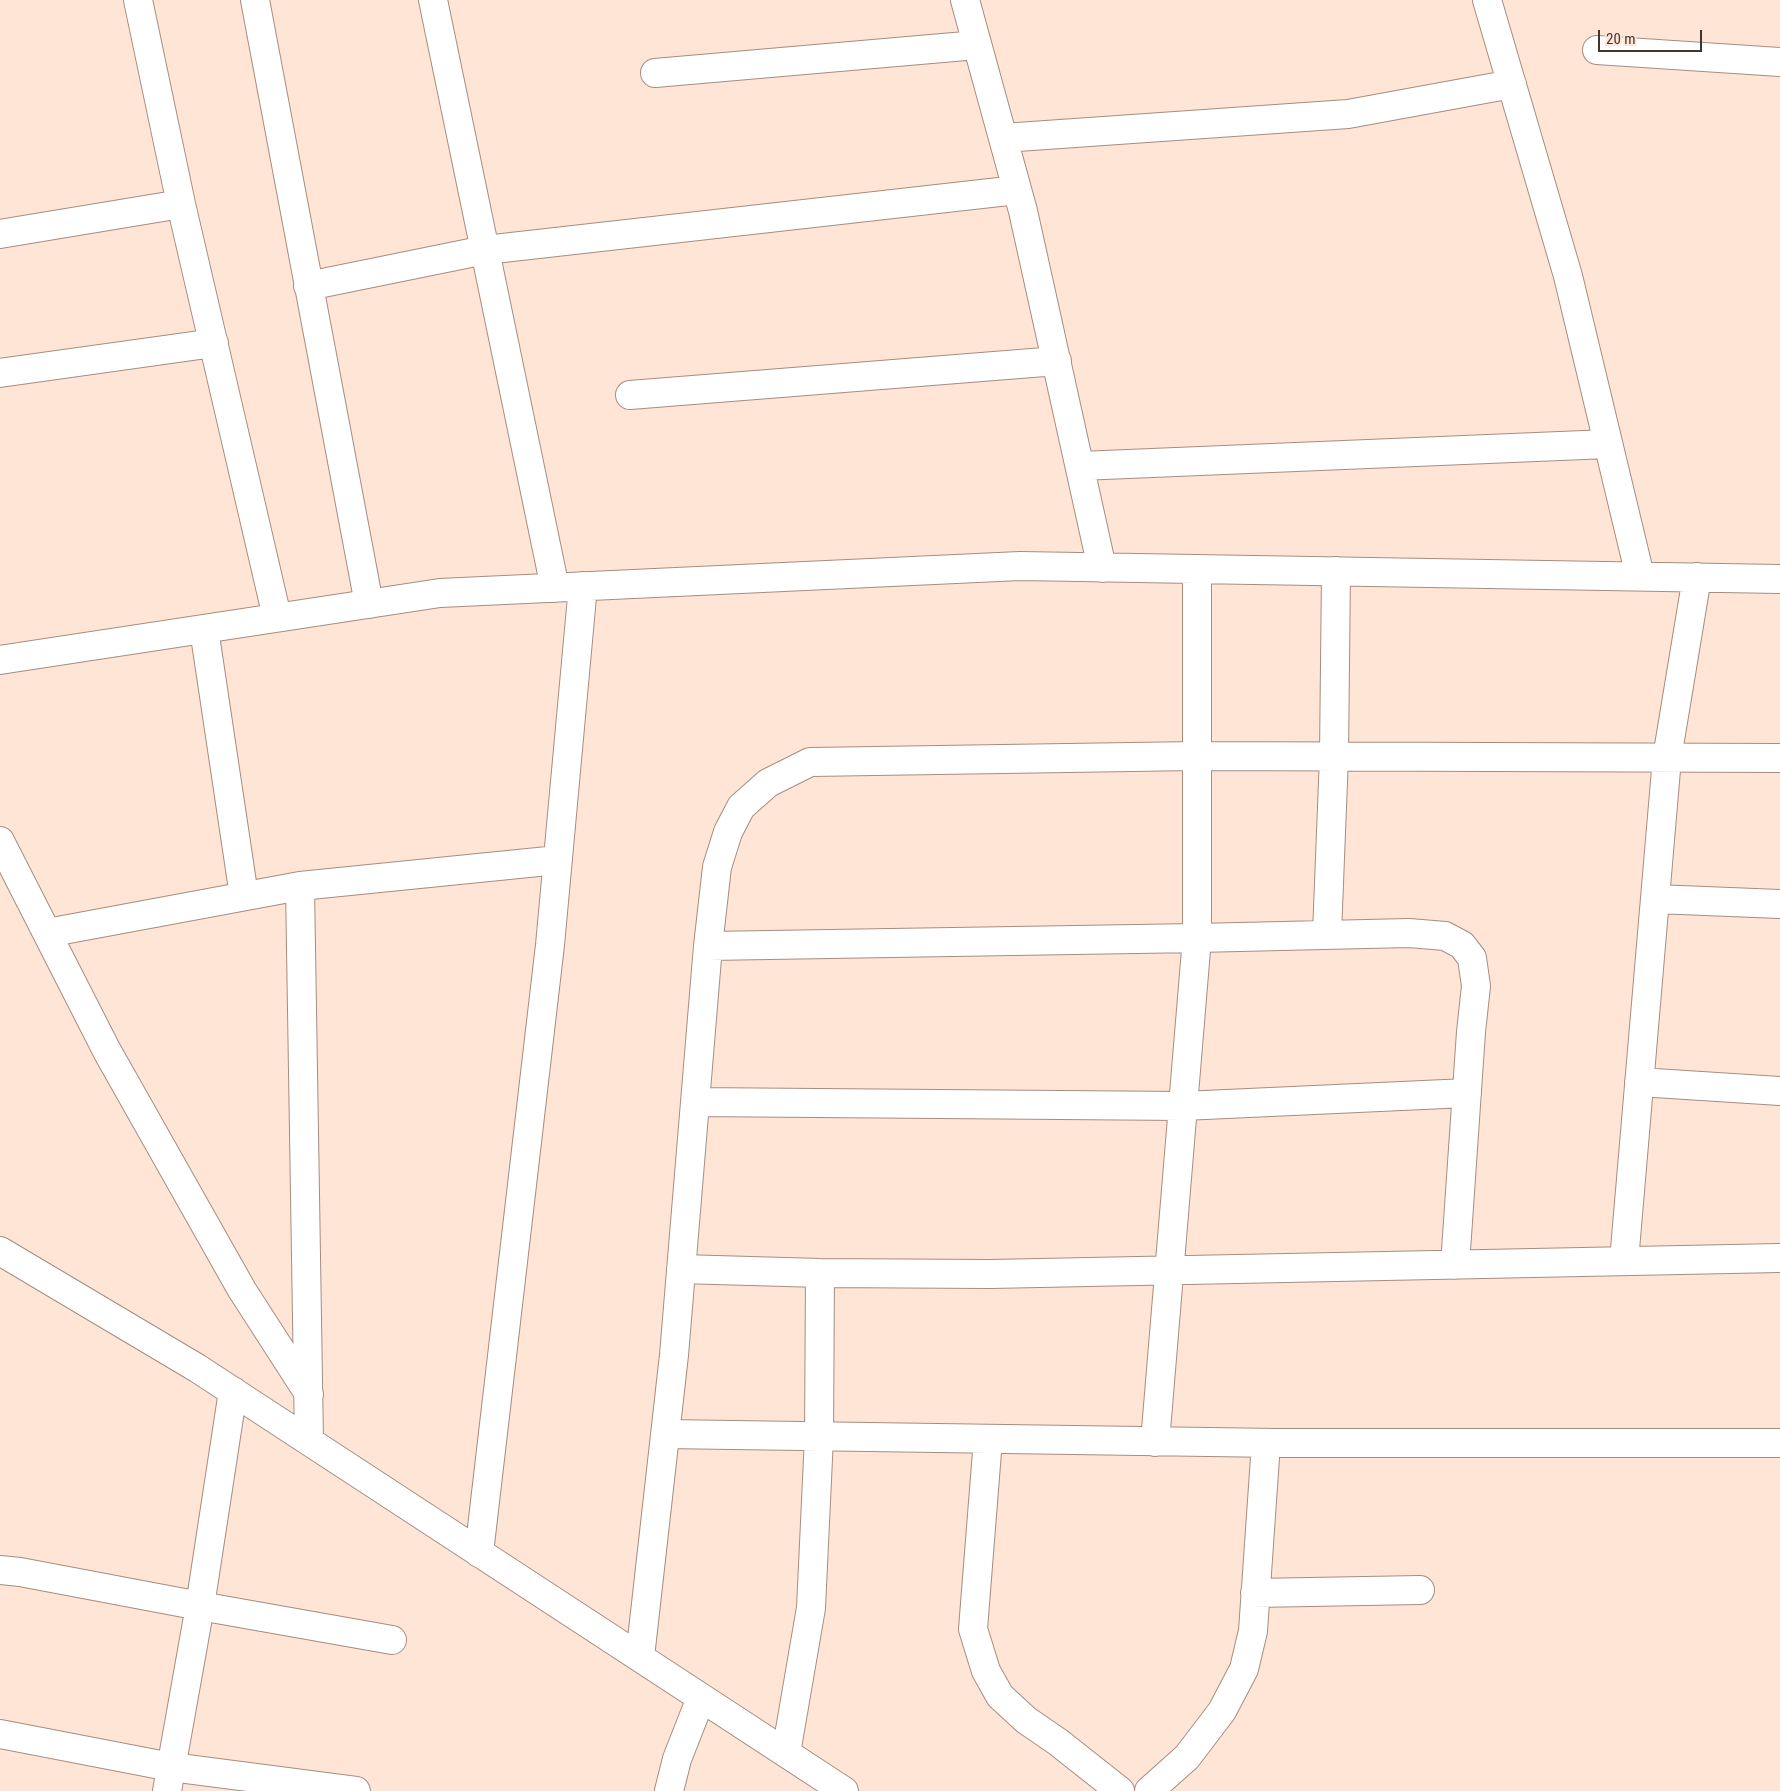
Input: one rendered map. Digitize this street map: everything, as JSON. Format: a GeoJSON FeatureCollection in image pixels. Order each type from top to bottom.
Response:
{"type":"FeatureCollection","features":[{"type":"Feature","properties":{"kind":"street"},"geometry":{"type":"LineString","coordinates":[[138,0],[181,204],[277,618]]}},
{"type":"Feature","properties":{"kind":"street"},"geometry":{"type":"LineString","coordinates":[[255,0],[369,604]]}},
{"type":"Feature","properties":{"kind":"street"},"geometry":{"type":"LineString","coordinates":[[433,0],[555,588]]}},
{"type":"Feature","properties":{"kind":"street"},"geometry":{"type":"LineString","coordinates":[[965,0],[1018,190],[1102,568]]}},
{"type":"Feature","properties":{"kind":"street"},"geometry":{"type":"LineString","coordinates":[[1487,0],[1568,276],[1640,576]]}},
{"type":"Feature","properties":{"kind":"street"},"geometry":{"type":"LineString","coordinates":[[655,73],[977,45]]}},
{"type":"Feature","properties":{"kind":"street"},"geometry":{"type":"LineString","coordinates":[[1597,50],[1780,62]]}},
{"type":"Feature","properties":{"kind":"street"},"geometry":{"type":"LineString","coordinates":[[1003,138],[1348,114],[1512,84]]}},
{"type":"Feature","properties":{"kind":"street"},"geometry":{"type":"LineString","coordinates":[[308,286],[485,250],[1018,190]]}},
{"type":"Feature","properties":{"kind":"street"},"geometry":{"type":"LineString","coordinates":[[0,234],[181,204]]}},
{"type":"Feature","properties":{"kind":"street"},"geometry":{"type":"LineString","coordinates":[[0,373],[214,343]]}},
{"type":"Feature","properties":{"kind":"street"},"geometry":{"type":"LineString","coordinates":[[630,394],[1057,361]]}},
{"type":"Feature","properties":{"kind":"street"},"geometry":{"type":"LineString","coordinates":[[1080,466],[1608,444]]}},
{"type":"Feature","properties":{"kind":"street"},"geometry":{"type":"LineString","coordinates":[[0,660],[440,592],[1020,566],[1780,578]]}},
{"type":"Feature","properties":{"kind":"street"},"geometry":{"type":"LineString","coordinates":[[1154,1442],[1197,938],[1197,569]]}},
{"type":"Feature","properties":{"kind":"street"},"geometry":{"type":"LineString","coordinates":[[1327,934],[1334,756],[1336,572]]}},
{"type":"Feature","properties":{"kind":"street"},"geometry":{"type":"LineString","coordinates":[[1624,1261],[1667,758],[1697,577]]}},
{"type":"Feature","properties":{"kind":"street"},"geometry":{"type":"LineString","coordinates":[[479,1553],[550,945],[583,586]]}},
{"type":"Feature","properties":{"kind":"street"},"geometry":{"type":"LineString","coordinates":[[204,629],[244,896]]}},
{"type":"Feature","properties":{"kind":"street"},"geometry":{"type":"LineString","coordinates":[[640,1657],[665,1434],[708,946],[717,867],[728,832],[742,808],[768,783],[810,762],[1196,756],[1780,758]]}},
{"type":"Feature","properties":{"kind":"street"},"geometry":{"type":"LineString","coordinates":[[0,841],[107,1050],[238,1281],[308,1394]]}},
{"type":"Feature","properties":{"kind":"street"},"geometry":{"type":"LineString","coordinates":[[47,933],[300,886],[558,860]]}},
{"type":"Feature","properties":{"kind":"street"},"geometry":{"type":"LineString","coordinates":[[300,886],[309,1441]]}},
{"type":"Feature","properties":{"kind":"street"},"geometry":{"type":"LineString","coordinates":[[1655,899],[1780,904]]}},
{"type":"Feature","properties":{"kind":"street"},"geometry":{"type":"LineString","coordinates":[[708,946],[1197,938],[1409,932],[1445,936],[1462,945],[1472,958],[1476,986],[1471,1032],[1455,1265]]}},
{"type":"Feature","properties":{"kind":"street"},"geometry":{"type":"LineString","coordinates":[[1639,1082],[1780,1091]]}},
{"type":"Feature","properties":{"kind":"street"},"geometry":{"type":"LineString","coordinates":[[695,1102],[1183,1106],[1467,1093]]}},
{"type":"Feature","properties":{"kind":"street"},"geometry":{"type":"LineString","coordinates":[[2,1248],[233,1390],[844,1791]]}},
{"type":"Feature","properties":{"kind":"street"},"geometry":{"type":"LineString","coordinates":[[681,1269],[820,1273],[990,1274],[1780,1258]]}},
{"type":"Feature","properties":{"kind":"street"},"geometry":{"type":"LineString","coordinates":[[786,1753],[811,1608],[819,1437],[820,1273]]}},
{"type":"Feature","properties":{"kind":"street"},"geometry":{"type":"LineString","coordinates":[[169,1779],[200,1606],[233,1390]]}},
{"type":"Feature","properties":{"kind":"street"},"geometry":{"type":"LineString","coordinates":[[665,1434],[1266,1443],[1780,1443]]}},
{"type":"Feature","properties":{"kind":"street"},"geometry":{"type":"LineString","coordinates":[[988,1439],[973,1629],[986,1671],[1000,1696],[1026,1720],[1058,1742],[1120,1791]]}},
{"type":"Feature","properties":{"kind":"street"},"geometry":{"type":"LineString","coordinates":[[1154,1789],[1193,1750],[1222,1711],[1244,1669],[1253,1630],[1266,1443]]}},
{"type":"Feature","properties":{"kind":"street"},"geometry":{"type":"LineString","coordinates":[[0,1570],[20,1572],[392,1640]]}},
{"type":"Feature","properties":{"kind":"street"},"geometry":{"type":"LineString","coordinates":[[1256,1593],[1420,1590]]}},
{"type":"Feature","properties":{"kind":"street"},"geometry":{"type":"LineString","coordinates":[[669,1791],[677,1759],[701,1698]]}},
{"type":"Feature","properties":{"kind":"street"},"geometry":{"type":"LineString","coordinates":[[0,1734],[169,1779],[356,1791]]}}]}
